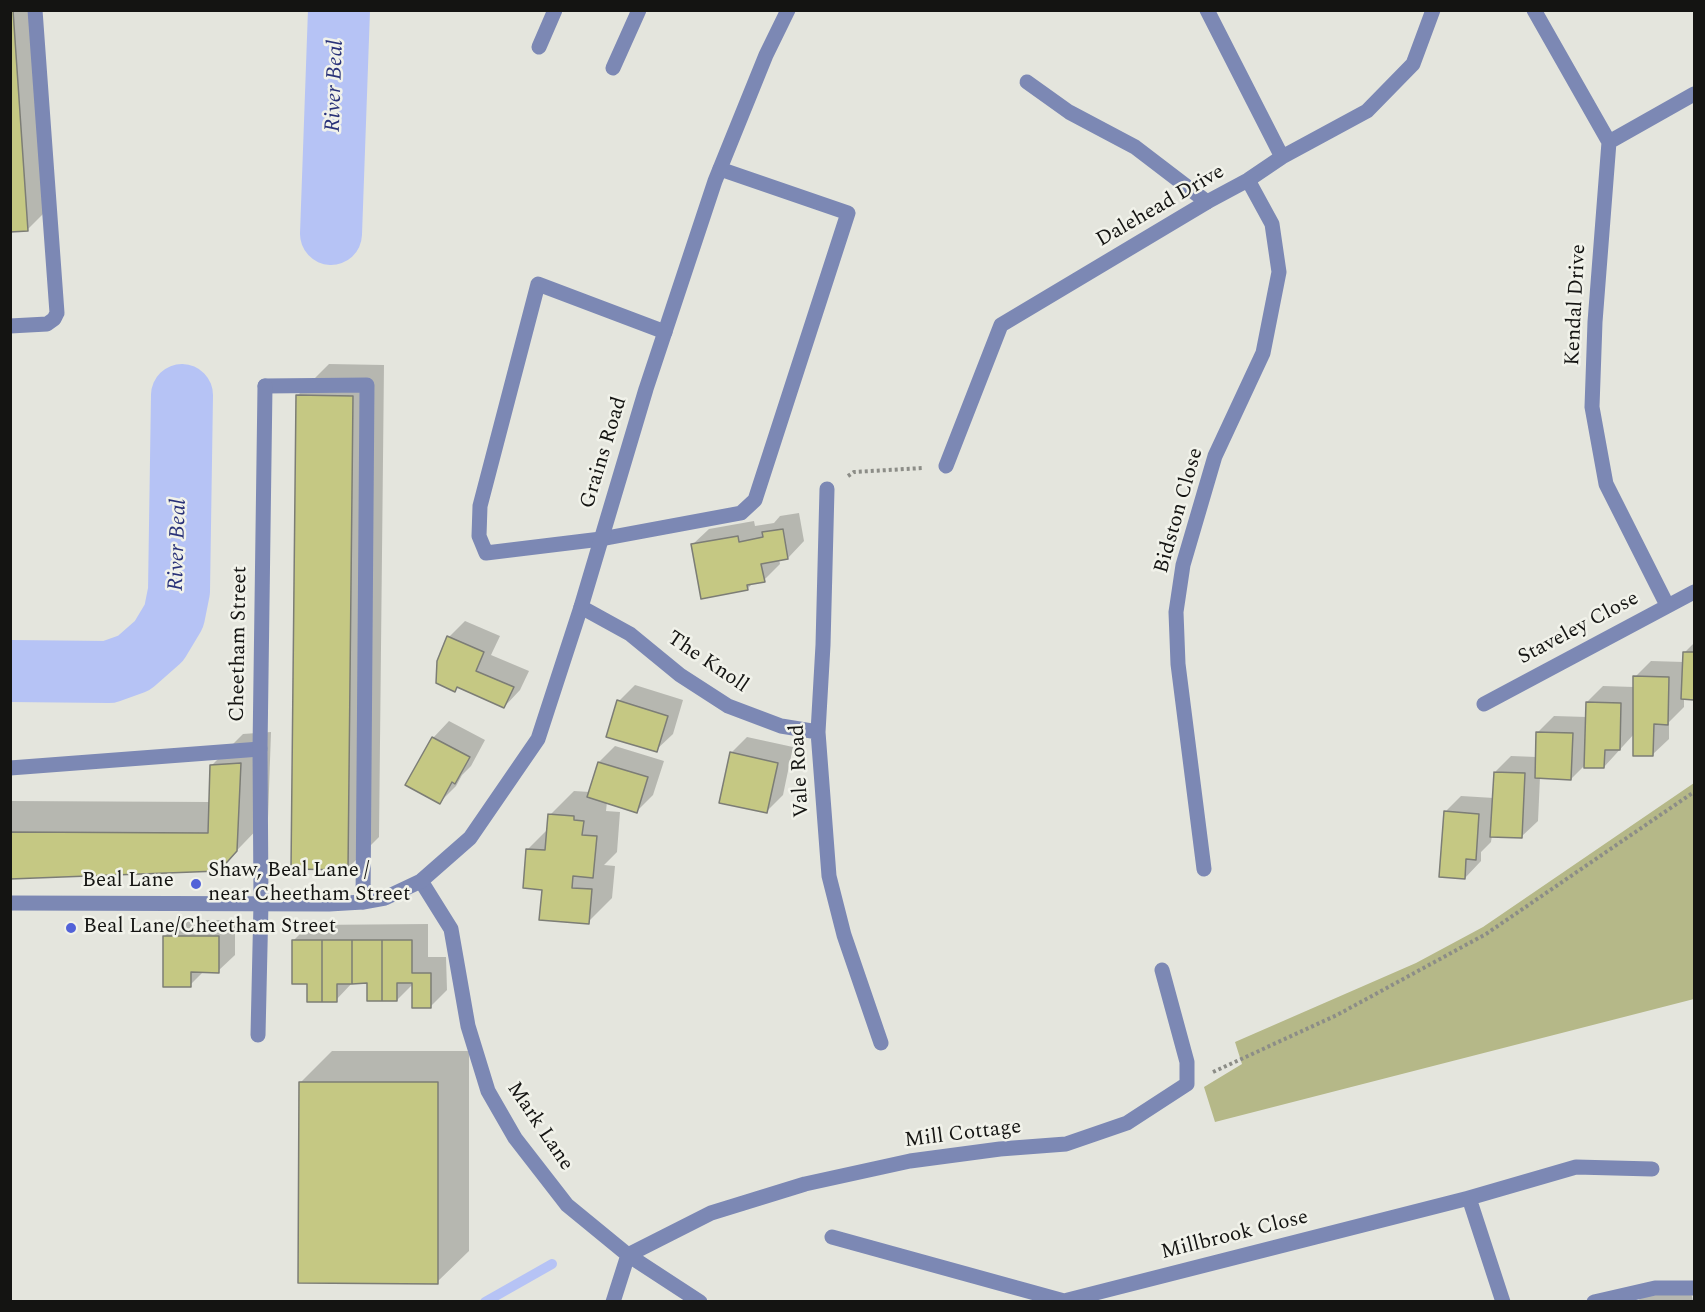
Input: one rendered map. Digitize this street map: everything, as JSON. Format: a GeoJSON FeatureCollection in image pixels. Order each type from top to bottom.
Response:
{"type":"FeatureCollection","features":[{"type":"Feature","properties":{"kind":"street"},"geometry":{"type":"LineString","coordinates":[[10,326],[47,324],[54,319],[57,313],[35,10]]}},
{"type":"Feature","properties":{"kind":"street"},"geometry":{"type":"LineString","coordinates":[[539,47],[555,10]]}},
{"type":"Feature","properties":{"kind":"street"},"geometry":{"type":"LineString","coordinates":[[613,68],[639,10]]}},
{"type":"Feature","properties":{"kind":"street","name":"Grains Road"},"geometry":{"type":"LineString","coordinates":[[421,881],[470,838],[538,739],[665,332],[720,170],[766,55],[788,10]]}},
{"type":"Feature","properties":{"kind":"street"},"geometry":{"type":"LineString","coordinates":[[1207,10],[1282,157]]}},
{"type":"Feature","properties":{"kind":"street","name":"Dalehead Drive"},"geometry":{"type":"LineString","coordinates":[[946,466],[1001,325],[1248,180],[1282,157],[1367,111],[1413,64],[1433,10]]}},
{"type":"Feature","properties":{"kind":"street"},"geometry":{"type":"LineString","coordinates":[[1533,10],[1609,142],[1695,94]]}},
{"type":"Feature","properties":{"kind":"street"},"geometry":{"type":"LineString","coordinates":[[1027,82],[1069,112],[1135,147],[1207,202]]}},
{"type":"Feature","properties":{"kind":"street","name":"Kendal Drive"},"geometry":{"type":"LineString","coordinates":[[1609,142],[1595,322],[1592,407],[1606,484],[1667,605]]}},
{"type":"Feature","properties":{"kind":"street"},"geometry":{"type":"LineString","coordinates":[[665,332],[538,284],[480,506],[479,536],[486,553],[601,539],[741,513],[755,500],[848,213],[720,170]]}},
{"type":"Feature","properties":{"kind":"street","name":"Bidston Close"},"geometry":{"type":"LineString","coordinates":[[1204,869],[1178,664],[1176,612],[1183,565],[1215,456],[1263,353],[1279,272],[1272,224],[1248,180]]}},
{"type":"Feature","properties":{"kind":"street","name":"Cheetham Street"},"geometry":{"type":"LineString","coordinates":[[258,1035],[265,386],[367,385],[363,902]]}},
{"type":"Feature","properties":{"kind":"street","name":"Vale Road"},"geometry":{"type":"LineString","coordinates":[[827,489],[818,732],[830,876],[844,935],[881,1042]]}},
{"type":"Feature","properties":{"kind":"street","name":"Staveley Close"},"geometry":{"type":"LineString","coordinates":[[1484,704],[1695,592]]}},
{"type":"Feature","properties":{"kind":"street","name":"The Knoll"},"geometry":{"type":"LineString","coordinates":[[581,607],[630,634],[680,675],[728,706],[781,726],[818,732]]}},
{"type":"Feature","properties":{"kind":"street"},"geometry":{"type":"LineString","coordinates":[[10,768],[260,749]]}},
{"type":"Feature","properties":{"kind":"street","name":"Beal Lane"},"geometry":{"type":"LineString","coordinates":[[10,903],[363,902],[385,898],[421,881]]}},
{"type":"Feature","properties":{"kind":"street","name":"Mark Lane"},"geometry":{"type":"LineString","coordinates":[[421,881],[451,929],[468,1026],[488,1091],[515,1138],[567,1205],[628,1255],[700,1302]]}},
{"type":"Feature","properties":{"kind":"street"},"geometry":{"type":"LineString","coordinates":[[1162,970],[1188,1062],[1188,1084]]}},
{"type":"Feature","properties":{"kind":"street","name":"Mill Cottage"},"geometry":{"type":"LineString","coordinates":[[628,1255],[711,1213],[805,1184],[910,1161],[1000,1149],[1066,1144],[1126,1123],[1188,1084]]}},
{"type":"Feature","properties":{"kind":"street","name":"Millbrook Close"},"geometry":{"type":"LineString","coordinates":[[832,1237],[1064,1302],[1469,1198],[1576,1167],[1652,1169]]}},
{"type":"Feature","properties":{"kind":"street"},"geometry":{"type":"LineString","coordinates":[[1469,1198],[1503,1302]]}},
{"type":"Feature","properties":{"kind":"street"},"geometry":{"type":"LineString","coordinates":[[613,1302],[628,1255]]}},
{"type":"Feature","properties":{"kind":"street"},"geometry":{"type":"LineString","coordinates":[[1594,1302],[1655,1288],[1695,1288]]}},
{"type":"Feature","properties":{"kind":"path"},"geometry":{"type":"LineString","coordinates":[[827,489],[854,472],[946,466]]}},
{"type":"Feature","properties":{"kind":"path"},"geometry":{"type":"LineString","coordinates":[[1188,1084],[1337,1015],[1486,934],[1695,792]]}},
{"type":"Feature","properties":{"kind":"green space"},"geometry":{"type":"Polygon","coordinates":[[[1694,783],[1694,999],[1215,1122],[1204,1087],[1242,1064],[1235,1042],[1416,963],[1483,927],[1694,783]]]}},
{"type":"Feature","properties":{"kind":"building"},"geometry":{"type":"Polygon","coordinates":[[[10,10],[13,10],[28,231],[10,232],[10,10]]]}},
{"type":"Feature","properties":{"kind":"building"},"geometry":{"type":"Polygon","coordinates":[[[296,395],[353,396],[348,870],[291,869],[296,395]]]}},
{"type":"Feature","properties":{"kind":"building"},"geometry":{"type":"Polygon","coordinates":[[[783,529],[788,559],[761,564],[765,582],[747,585],[748,590],[701,599],[691,544],[738,536],[739,542],[763,537],[762,532],[783,529]]]}},
{"type":"Feature","properties":{"kind":"building"},"geometry":{"type":"Polygon","coordinates":[[[447,636],[484,652],[476,671],[514,687],[504,708],[457,687],[455,692],[436,683],[437,661],[447,636]]]}},
{"type":"Feature","properties":{"kind":"building"},"geometry":{"type":"Polygon","coordinates":[[[1683,652],[1694,652],[1694,700],[1681,699],[1683,652]]]}},
{"type":"Feature","properties":{"kind":"building"},"geometry":{"type":"Polygon","coordinates":[[[1633,676],[1669,677],[1668,725],[1654,724],[1653,756],[1633,756],[1633,676]]]}},
{"type":"Feature","properties":{"kind":"building"},"geometry":{"type":"Polygon","coordinates":[[[617,700],[668,716],[657,752],[606,737],[617,700]]]}},
{"type":"Feature","properties":{"kind":"building"},"geometry":{"type":"Polygon","coordinates":[[[1586,702],[1621,703],[1620,750],[1605,750],[1604,768],[1584,768],[1586,702]]]}},
{"type":"Feature","properties":{"kind":"building"},"geometry":{"type":"Polygon","coordinates":[[[1536,732],[1573,733],[1571,780],[1535,778],[1536,732]]]}},
{"type":"Feature","properties":{"kind":"building"},"geometry":{"type":"Polygon","coordinates":[[[432,737],[470,757],[455,784],[452,782],[440,804],[405,785],[432,737]]]}},
{"type":"Feature","properties":{"kind":"building"},"geometry":{"type":"Polygon","coordinates":[[[730,752],[778,763],[767,813],[719,803],[730,752]]]}},
{"type":"Feature","properties":{"kind":"building"},"geometry":{"type":"Polygon","coordinates":[[[598,762],[648,777],[637,813],[587,797],[598,762]]]}},
{"type":"Feature","properties":{"kind":"building"},"geometry":{"type":"Polygon","coordinates":[[[241,763],[237,851],[219,871],[10,879],[10,832],[208,833],[210,765],[241,763]]]}},
{"type":"Feature","properties":{"kind":"building"},"geometry":{"type":"Polygon","coordinates":[[[1494,772],[1525,773],[1522,838],[1490,837],[1494,772]]]}},
{"type":"Feature","properties":{"kind":"building"},"geometry":{"type":"Polygon","coordinates":[[[1444,811],[1479,814],[1476,860],[1466,859],[1465,879],[1439,877],[1444,811]]]}},
{"type":"Feature","properties":{"kind":"building"},"geometry":{"type":"Polygon","coordinates":[[[548,814],[574,816],[574,820],[584,821],[582,835],[597,836],[593,878],[573,876],[572,888],[592,889],[589,924],[539,920],[542,890],[523,888],[526,849],[545,850],[548,814]]]}},
{"type":"Feature","properties":{"kind":"building"},"geometry":{"type":"Polygon","coordinates":[[[163,936],[219,936],[219,973],[191,972],[191,987],[163,987],[163,936]]]}},
{"type":"Feature","properties":{"kind":"building"},"geometry":{"type":"Polygon","coordinates":[[[292,940],[322,940],[322,1002],[307,1002],[307,984],[292,984],[292,940]]]}},
{"type":"Feature","properties":{"kind":"building"},"geometry":{"type":"Polygon","coordinates":[[[322,940],[352,940],[352,984],[337,984],[337,1002],[322,1002],[322,940]]]}},
{"type":"Feature","properties":{"kind":"building"},"geometry":{"type":"Polygon","coordinates":[[[352,940],[382,940],[382,1001],[367,1001],[367,983],[352,984],[352,940]]]}},
{"type":"Feature","properties":{"kind":"building"},"geometry":{"type":"Polygon","coordinates":[[[382,940],[412,940],[412,973],[431,973],[431,1008],[412,1008],[412,983],[397,983],[397,1001],[382,1001],[382,940]]]}},
{"type":"Feature","properties":{"kind":"building"},"geometry":{"type":"Polygon","coordinates":[[[299,1082],[438,1082],[438,1284],[298,1283],[299,1082]]]}},
{"type":"Feature","properties":{"kind":"waterway","name":"River Beal"},"geometry":{"type":"LineString","coordinates":[[331,234],[339,10]]}},
{"type":"Feature","properties":{"kind":"waterway","name":"River Beal"},"geometry":{"type":"LineString","coordinates":[[10,671],[109,672],[134,663],[159,641],[174,616],[179,591],[182,395]]}},
{"type":"Feature","properties":{"kind":"waterway"},"geometry":{"type":"LineString","coordinates":[[485,1302],[552,1264]]}},
{"type":"Feature","properties":{"kind":"place","name":"Shaw, Beal Lane / near Cheetham Street"},"geometry":{"type":"Point","coordinates":[196,884]}},
{"type":"Feature","properties":{"kind":"place","name":"Beal Lane/Cheetham Street"},"geometry":{"type":"Point","coordinates":[71,928]}}]}
